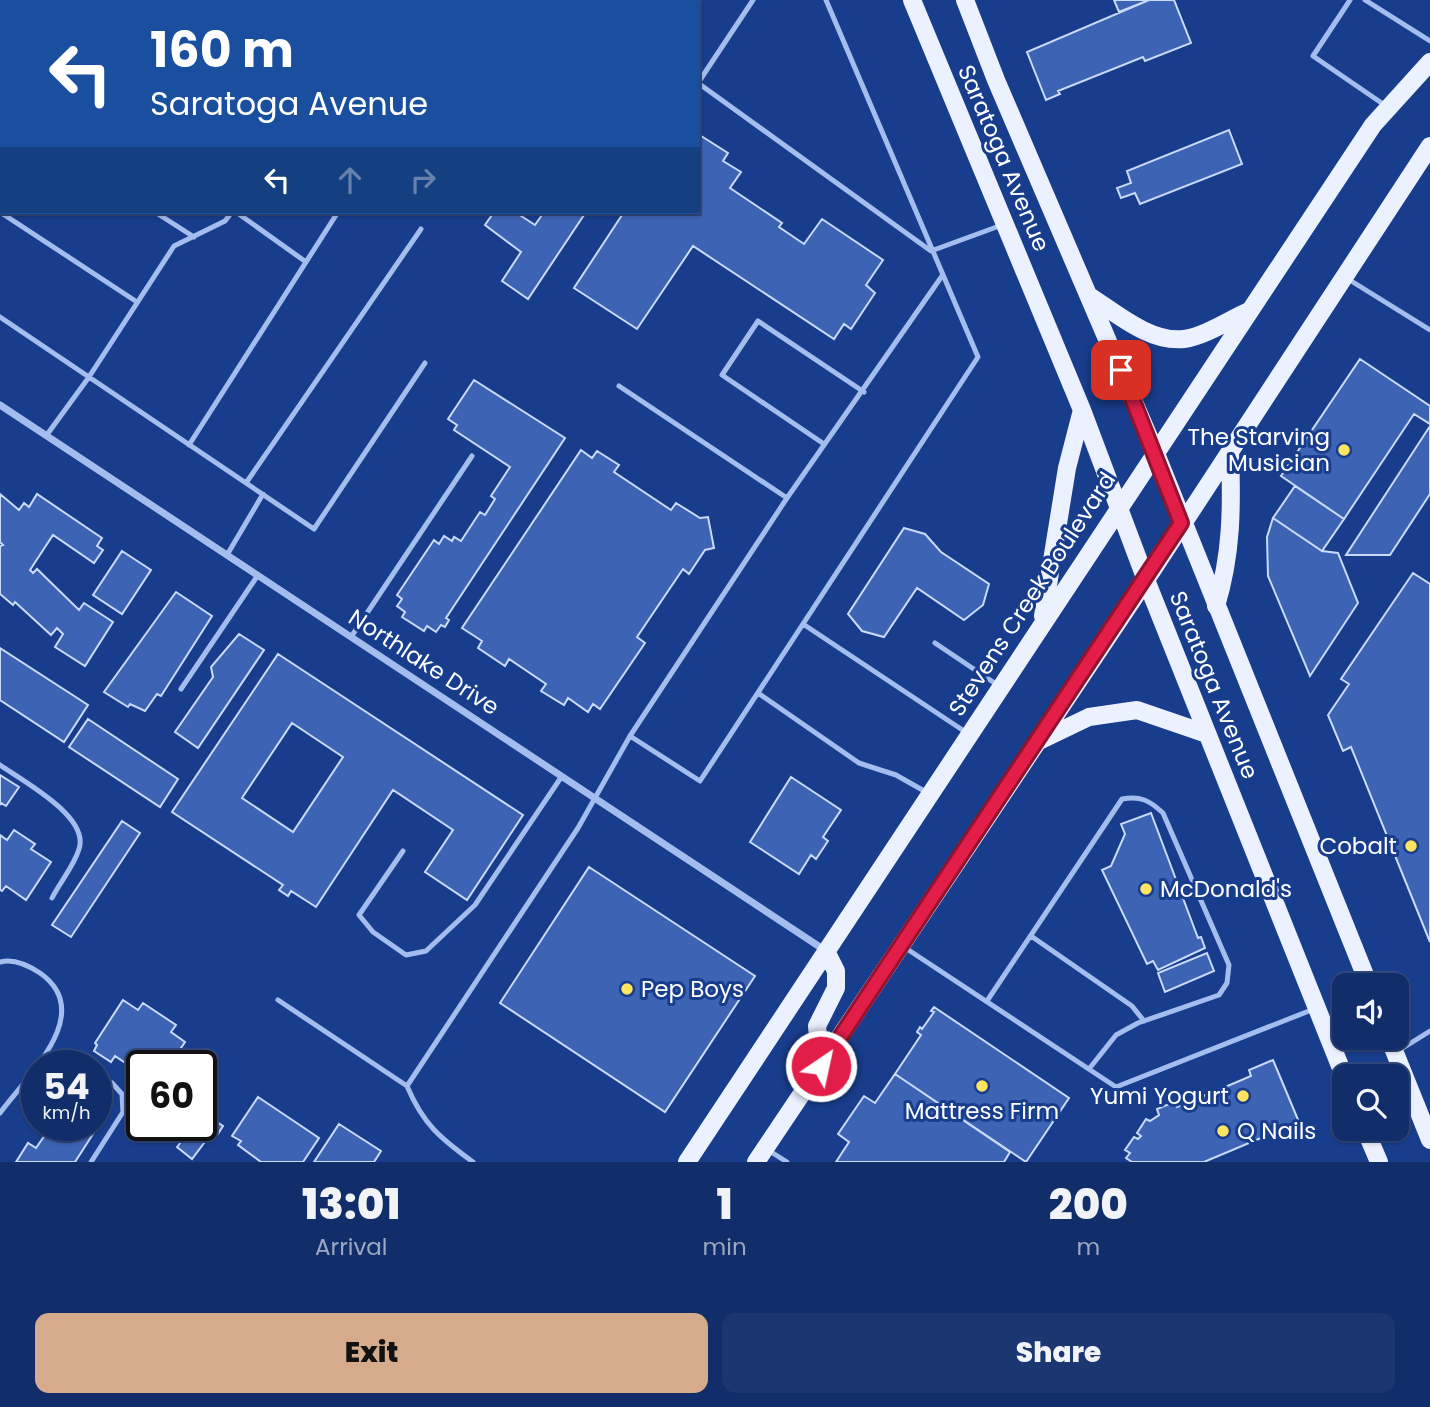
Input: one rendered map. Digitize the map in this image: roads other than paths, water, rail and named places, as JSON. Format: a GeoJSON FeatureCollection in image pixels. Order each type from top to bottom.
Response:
{"type":"FeatureCollection","features":[{"type":"Feature","properties":{"kind":"main road","name":"Saratoga Avenue"},"geometry":{"type":"LineString","coordinates":[[912,0],[1082,410],[1146,580],[1339,1064]]}},
{"type":"Feature","properties":{"kind":"main road","name":"Saratoga Avenue"},"geometry":{"type":"LineString","coordinates":[[965,0],[996,80],[1155,452],[1181,523],[1364,973]]}},
{"type":"Feature","properties":{"kind":"main road","name":"Stevens Creek Boulevard"},"geometry":{"type":"LineString","coordinates":[[687,1162],[1373,125],[1430,62]]}},
{"type":"Feature","properties":{"kind":"main road"},"geometry":{"type":"LineString","coordinates":[[761,1155],[1146,580],[1430,146]]}},
{"type":"Feature","properties":{"kind":"main road"},"geometry":{"type":"LineString","coordinates":[[1090,296],[1131,324],[1169,339],[1186,339],[1249,311]]}},
{"type":"Feature","properties":{"kind":"main road"},"geometry":{"type":"LineString","coordinates":[[1041,627],[1067,468],[1082,410]]}},
{"type":"Feature","properties":{"kind":"main road"},"geometry":{"type":"LineString","coordinates":[[1216,606],[1227,571],[1230,544],[1230,452]]}},
{"type":"Feature","properties":{"kind":"main road"},"geometry":{"type":"LineString","coordinates":[[1037,742],[1089,717],[1137,710],[1207,734]]}},
{"type":"Feature","properties":{"kind":"main road"},"geometry":{"type":"LineString","coordinates":[[821,1066],[817,1026],[836,988],[836,971],[826,951]]}},
{"type":"Feature","properties":{"kind":"main road"},"geometry":{"type":"LineString","coordinates":[[1394,1050],[1430,1140]]}},
{"type":"Feature","properties":{"kind":"main road"},"geometry":{"type":"LineString","coordinates":[[1370,1141],[1378,1162]]}},
{"type":"Feature","properties":{"kind":"street","name":"Northlake Drive"},"geometry":{"type":"LineString","coordinates":[[0,405],[826,951]]}},
{"type":"Feature","properties":{"kind":"lane"},"geometry":{"type":"LineString","coordinates":[[700,80],[753,0]]}},
{"type":"Feature","properties":{"kind":"lane"},"geometry":{"type":"LineString","coordinates":[[630,736],[700,781],[978,357],[930,251],[826,0]]}},
{"type":"Feature","properties":{"kind":"lane"},"geometry":{"type":"LineString","coordinates":[[1350,0],[1314,56],[1388,108]]}},
{"type":"Feature","properties":{"kind":"lane"},"geometry":{"type":"LineString","coordinates":[[1365,0],[1430,41]]}},
{"type":"Feature","properties":{"kind":"lane"},"geometry":{"type":"LineString","coordinates":[[700,84],[930,251]]}},
{"type":"Feature","properties":{"kind":"lane"},"geometry":{"type":"LineString","coordinates":[[3,214],[137,302]]}},
{"type":"Feature","properties":{"kind":"lane"},"geometry":{"type":"LineString","coordinates":[[158,214],[194,237]]}},
{"type":"Feature","properties":{"kind":"lane"},"geometry":{"type":"LineString","coordinates":[[46,436],[89,377],[174,246],[225,221],[232,214]]}},
{"type":"Feature","properties":{"kind":"lane"},"geometry":{"type":"LineString","coordinates":[[237,214],[306,262]]}},
{"type":"Feature","properties":{"kind":"lane"},"geometry":{"type":"LineString","coordinates":[[189,445],[337,214]]}},
{"type":"Feature","properties":{"kind":"lane"},"geometry":{"type":"LineString","coordinates":[[930,251],[1004,223]]}},
{"type":"Feature","properties":{"kind":"lane"},"geometry":{"type":"LineString","coordinates":[[246,483],[421,229]]}},
{"type":"Feature","properties":{"kind":"lane"},"geometry":{"type":"LineString","coordinates":[[407,1086],[578,828],[630,736],[787,498],[864,392],[942,276]]}},
{"type":"Feature","properties":{"kind":"lane"},"geometry":{"type":"LineString","coordinates":[[1345,278],[1430,330]]}},
{"type":"Feature","properties":{"kind":"lane"},"geometry":{"type":"LineString","coordinates":[[0,317],[314,529],[425,363]]}},
{"type":"Feature","properties":{"kind":"lane"},"geometry":{"type":"LineString","coordinates":[[824,444],[722,375],[758,321],[864,392]]}},
{"type":"Feature","properties":{"kind":"lane"},"geometry":{"type":"LineString","coordinates":[[619,386],[787,498]]}},
{"type":"Feature","properties":{"kind":"lane"},"geometry":{"type":"LineString","coordinates":[[351,637],[472,456]]}},
{"type":"Feature","properties":{"kind":"lane"},"geometry":{"type":"LineString","coordinates":[[227,555],[263,495]]}},
{"type":"Feature","properties":{"kind":"lane"},"geometry":{"type":"LineString","coordinates":[[181,689],[258,575]]}},
{"type":"Feature","properties":{"kind":"lane"},"geometry":{"type":"LineString","coordinates":[[803,624],[970,735]]}},
{"type":"Feature","properties":{"kind":"lane"},"geometry":{"type":"LineString","coordinates":[[935,643],[1001,688]]}},
{"type":"Feature","properties":{"kind":"lane"},"geometry":{"type":"LineString","coordinates":[[758,693],[859,763],[896,775],[930,794]]}},
{"type":"Feature","properties":{"kind":"lane"},"geometry":{"type":"LineString","coordinates":[[0,765],[65,811],[79,829],[80,848],[51,898]]}},
{"type":"Feature","properties":{"kind":"lane"},"geometry":{"type":"LineString","coordinates":[[403,851],[359,915],[373,932],[406,955],[426,951],[475,905],[562,776]]}},
{"type":"Feature","properties":{"kind":"lane"},"geometry":{"type":"LineString","coordinates":[[987,1001],[1122,799],[1138,797],[1150,801],[1163,813],[1229,965],[1227,983],[1219,995],[1144,1021],[1116,1035],[1089,1069]]}},
{"type":"Feature","properties":{"kind":"lane"},"geometry":{"type":"LineString","coordinates":[[1031,936],[1132,1006],[1144,1021]]}},
{"type":"Feature","properties":{"kind":"lane"},"geometry":{"type":"LineString","coordinates":[[902,945],[1116,1087],[1317,1008]]}},
{"type":"Feature","properties":{"kind":"lane"},"geometry":{"type":"LineString","coordinates":[[0,962],[20,962],[51,981],[62,999],[62,1018],[57,1036],[0,1113]]}},
{"type":"Feature","properties":{"kind":"lane"},"geometry":{"type":"LineString","coordinates":[[278,1000],[407,1086],[417,1111],[437,1136],[473,1162]]}},
{"type":"Feature","properties":{"kind":"lane"},"geometry":{"type":"LineString","coordinates":[[1409,1039],[1430,1031]]}},
{"type":"Feature","properties":{"kind":"lane"},"geometry":{"type":"LineString","coordinates":[[112,1083],[122,1094],[123,1112],[112,1129]]}},
{"type":"Feature","properties":{"kind":"lane"},"geometry":{"type":"LineString","coordinates":[[91,1162],[104,1141]]}},
{"type":"Feature","properties":{"kind":"lane"},"geometry":{"type":"LineString","coordinates":[[761,1155],[787,1162]]}},
{"type":"Feature","properties":{"kind":"place","name":"The Starving Musician"},"geometry":{"type":"Point","coordinates":[1344,450]}},
{"type":"Feature","properties":{"kind":"place","name":"Cobalt"},"geometry":{"type":"Point","coordinates":[1411,846]}},
{"type":"Feature","properties":{"kind":"place","name":"McDonald's"},"geometry":{"type":"Point","coordinates":[1146,889]}},
{"type":"Feature","properties":{"kind":"place","name":"Pep Boys"},"geometry":{"type":"Point","coordinates":[627,989]}},
{"type":"Feature","properties":{"kind":"place","name":"Mattress Firm"},"geometry":{"type":"Point","coordinates":[982,1086]}},
{"type":"Feature","properties":{"kind":"place","name":"Yumi Yogurt"},"geometry":{"type":"Point","coordinates":[1243,1096]}},
{"type":"Feature","properties":{"kind":"place","name":"Q Nails"},"geometry":{"type":"Point","coordinates":[1223,1131]}}]}
